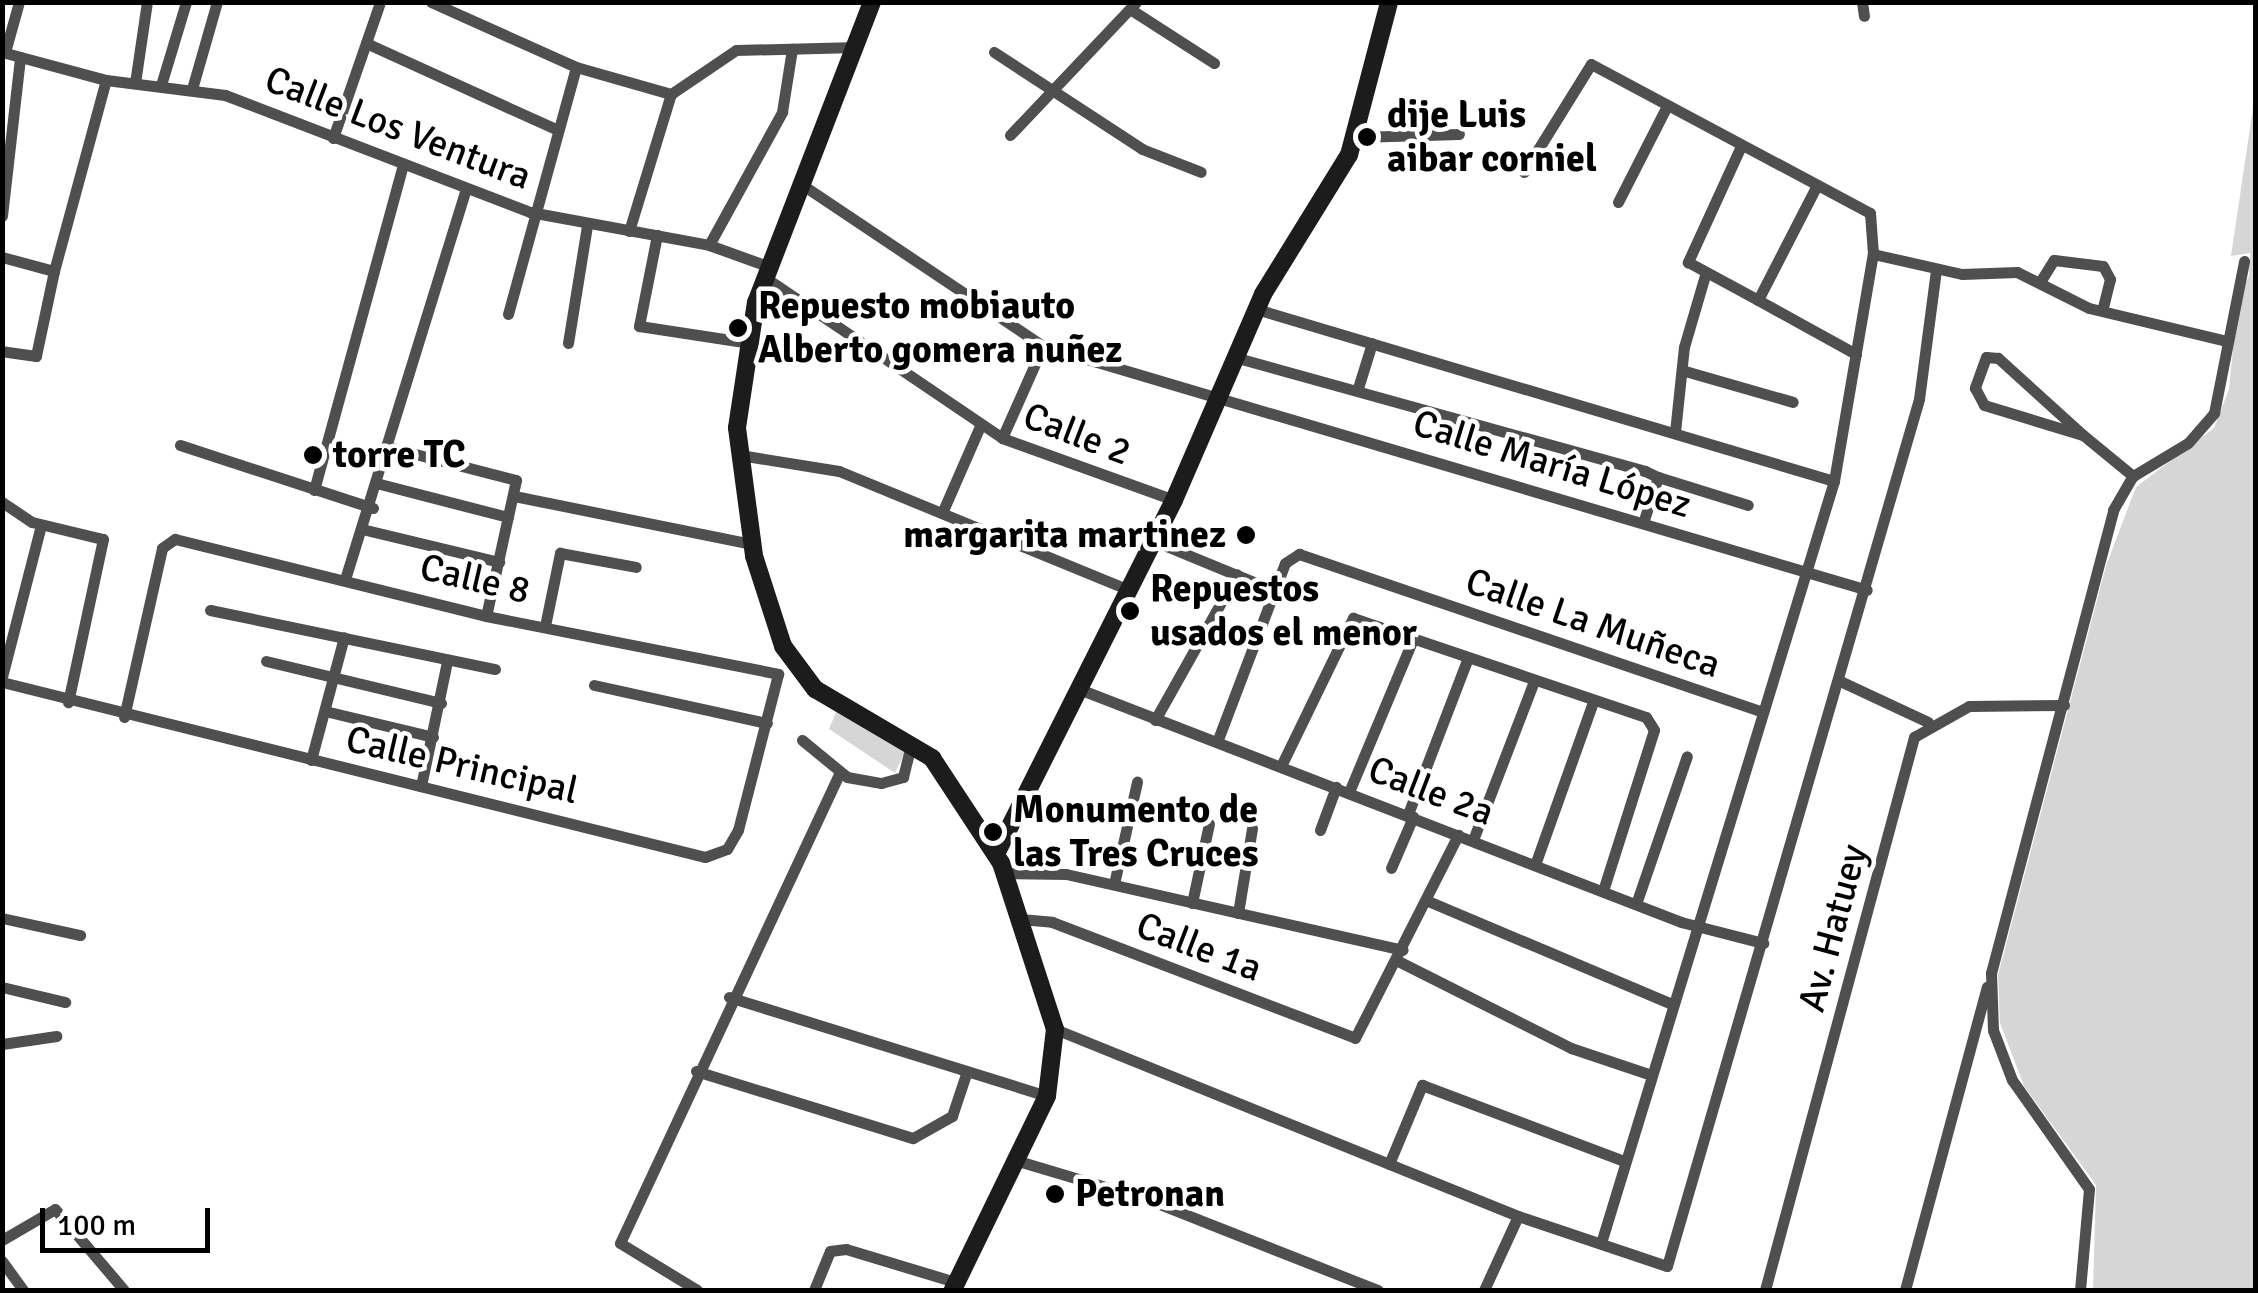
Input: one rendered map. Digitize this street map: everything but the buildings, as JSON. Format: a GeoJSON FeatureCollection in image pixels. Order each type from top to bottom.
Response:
{"type":"FeatureCollection","features":[{"type":"Feature","properties":{"kind":"street"},"geometry":{"type":"LineString","coordinates":[[4,52],[19,2]]}},
{"type":"Feature","properties":{"kind":"street"},"geometry":{"type":"LineString","coordinates":[[135,83],[147,2]]}},
{"type":"Feature","properties":{"kind":"street"},"geometry":{"type":"LineString","coordinates":[[161,86],[186,2]]}},
{"type":"Feature","properties":{"kind":"street"},"geometry":{"type":"LineString","coordinates":[[192,88],[217,2]]}},
{"type":"Feature","properties":{"kind":"street"},"geometry":{"type":"LineString","coordinates":[[333,138],[380,2]]}},
{"type":"Feature","properties":{"kind":"street"},"geometry":{"type":"LineString","coordinates":[[431,2],[576,66],[670,94]]}},
{"type":"Feature","properties":{"kind":"street"},"geometry":{"type":"LineString","coordinates":[[814,1290],[830,1251],[846,1249],[954,1286],[1047,1096],[1055,1029],[996,854],[912,740],[786,670],[752,544],[740,455],[744,342],[768,273],[806,188],[872,2]]}},
{"type":"Feature","properties":{"kind":"street"},"geometry":{"type":"LineString","coordinates":[[996,854],[1174,500],[1256,309],[1357,137],[1389,2]]}},
{"type":"Feature","properties":{"kind":"street"},"geometry":{"type":"LineString","coordinates":[[1862,2],[1864,16]]}},
{"type":"Feature","properties":{"kind":"street"},"geometry":{"type":"LineString","coordinates":[[1010,135],[1133,6],[1214,63]]}},
{"type":"Feature","properties":{"kind":"street"},"geometry":{"type":"LineString","coordinates":[[366,43],[556,130]]}},
{"type":"Feature","properties":{"kind":"street"},"geometry":{"type":"LineString","coordinates":[[629,231],[670,94],[725,53],[858,47]]}},
{"type":"Feature","properties":{"kind":"street"},"geometry":{"type":"LineString","coordinates":[[709,244],[782,112],[792,49]]}},
{"type":"Feature","properties":{"kind":"street","name":"Calle Los Ventura"},"geometry":{"type":"LineString","coordinates":[[4,52],[106,80],[192,88],[333,138],[402,169],[530,212],[587,226],[709,244],[768,273]]}},
{"type":"Feature","properties":{"kind":"street"},"geometry":{"type":"LineString","coordinates":[[994,52],[1054,87],[1142,150],[1201,172]]}},
{"type":"Feature","properties":{"kind":"street"},"geometry":{"type":"LineString","coordinates":[[2,216],[20,57]]}},
{"type":"Feature","properties":{"kind":"street"},"geometry":{"type":"LineString","coordinates":[[1524,172],[1588,64],[1875,218],[1873,254],[1834,480],[1622,1160],[1601,1244]]}},
{"type":"Feature","properties":{"kind":"street"},"geometry":{"type":"LineString","coordinates":[[508,314],[530,212],[576,66]]}},
{"type":"Feature","properties":{"kind":"street"},"geometry":{"type":"LineString","coordinates":[[2,350],[36,356],[54,271],[106,80]]}},
{"type":"Feature","properties":{"kind":"street"},"geometry":{"type":"LineString","coordinates":[[1618,202],[1667,106]]}},
{"type":"Feature","properties":{"kind":"street"},"geometry":{"type":"LineString","coordinates":[[1357,137],[1459,134]]}},
{"type":"Feature","properties":{"kind":"street"},"geometry":{"type":"LineString","coordinates":[[1741,146],[1689,258],[1704,275],[1856,354]]}},
{"type":"Feature","properties":{"kind":"street"},"geometry":{"type":"LineString","coordinates":[[314,490],[402,169]]}},
{"type":"Feature","properties":{"kind":"street"},"geometry":{"type":"LineString","coordinates":[[1758,300],[1817,185]]}},
{"type":"Feature","properties":{"kind":"street","name":"Calle María López"},"geometry":{"type":"LineString","coordinates":[[806,188],[1044,346],[1867,590]]}},
{"type":"Feature","properties":{"kind":"street"},"geometry":{"type":"LineString","coordinates":[[346,576],[366,530],[392,448],[466,191]]}},
{"type":"Feature","properties":{"kind":"street"},"geometry":{"type":"LineString","coordinates":[[568,343],[587,226]]}},
{"type":"Feature","properties":{"kind":"street"},"geometry":{"type":"LineString","coordinates":[[657,235],[639,326],[744,342]]}},
{"type":"Feature","properties":{"kind":"street"},"geometry":{"type":"LineString","coordinates":[[1873,254],[1936,269],[2004,269],[2102,310],[2226,341]]}},
{"type":"Feature","properties":{"kind":"street"},"geometry":{"type":"LineString","coordinates":[[2,257],[54,271]]}},
{"type":"Feature","properties":{"kind":"street"},"geometry":{"type":"LineString","coordinates":[[2040,282],[2054,260],[2103,266],[2110,279],[2102,310]]}},
{"type":"Feature","properties":{"kind":"street"},"geometry":{"type":"LineString","coordinates":[[1905,1290],[2114,510],[2133,476],[2204,430],[2221,394],[2226,341],[2244,261]]}},
{"type":"Feature","properties":{"kind":"street"},"geometry":{"type":"LineString","coordinates":[[1055,1029],[1518,1216],[1667,1266],[1867,590],[1918,399],[1936,269]]}},
{"type":"Feature","properties":{"kind":"street","name":"Calle 2"},"geometry":{"type":"LineString","coordinates":[[768,273],[980,426],[1002,438],[1174,500]]}},
{"type":"Feature","properties":{"kind":"street"},"geometry":{"type":"LineString","coordinates":[[1675,432],[1704,275]]}},
{"type":"Feature","properties":{"kind":"street"},"geometry":{"type":"LineString","coordinates":[[1256,309],[1834,480]]}},
{"type":"Feature","properties":{"kind":"street"},"geometry":{"type":"LineString","coordinates":[[1358,388],[1372,343]]}},
{"type":"Feature","properties":{"kind":"street"},"geometry":{"type":"LineString","coordinates":[[1002,438],[1044,346]]}},
{"type":"Feature","properties":{"kind":"street"},"geometry":{"type":"LineString","coordinates":[[1234,357],[1358,388],[1748,505]]}},
{"type":"Feature","properties":{"kind":"street"},"geometry":{"type":"LineString","coordinates":[[2083,435],[1984,405],[1975,388],[1986,357],[1998,358],[2133,476]]}},
{"type":"Feature","properties":{"kind":"street"},"geometry":{"type":"LineString","coordinates":[[1685,371],[1793,402]]}},
{"type":"Feature","properties":{"kind":"street"},"geometry":{"type":"LineString","coordinates":[[942,512],[980,426]]}},
{"type":"Feature","properties":{"kind":"street"},"geometry":{"type":"LineString","coordinates":[[180,445],[373,508]]}},
{"type":"Feature","properties":{"kind":"street"},"geometry":{"type":"LineString","coordinates":[[392,448],[510,476],[514,496],[486,616]]}},
{"type":"Feature","properties":{"kind":"street"},"geometry":{"type":"LineString","coordinates":[[740,455],[839,471],[1129,590]]}},
{"type":"Feature","properties":{"kind":"street"},"geometry":{"type":"LineString","coordinates":[[1643,523],[1658,477]]}},
{"type":"Feature","properties":{"kind":"street"},"geometry":{"type":"LineString","coordinates":[[380,484],[508,518]]}},
{"type":"Feature","properties":{"kind":"street"},"geometry":{"type":"LineString","coordinates":[[514,496],[752,544]]}},
{"type":"Feature","properties":{"kind":"street"},"geometry":{"type":"LineString","coordinates":[[2,502],[41,525],[102,536],[68,702]]}},
{"type":"Feature","properties":{"kind":"street"},"geometry":{"type":"LineString","coordinates":[[2,679],[41,525]]}},
{"type":"Feature","properties":{"kind":"street"},"geometry":{"type":"LineString","coordinates":[[366,530],[498,562]]}},
{"type":"Feature","properties":{"kind":"street","name":"Calle 8"},"geometry":{"type":"LineString","coordinates":[[124,717],[162,548],[188,541],[346,576],[486,616],[786,670]]}},
{"type":"Feature","properties":{"kind":"street"},"geometry":{"type":"LineString","coordinates":[[1154,541],[1261,585],[1279,581]]}},
{"type":"Feature","properties":{"kind":"street"},"geometry":{"type":"LineString","coordinates":[[545,626],[560,553],[636,567]]}},
{"type":"Feature","properties":{"kind":"street","name":"Calle La Muñeca"},"geometry":{"type":"LineString","coordinates":[[1279,581],[1291,557],[1762,712]]}},
{"type":"Feature","properties":{"kind":"street"},"geometry":{"type":"LineString","coordinates":[[1155,720],[1237,574]]}},
{"type":"Feature","properties":{"kind":"street"},"geometry":{"type":"LineString","coordinates":[[1217,742],[1279,581]]}},
{"type":"Feature","properties":{"kind":"street"},"geometry":{"type":"LineString","coordinates":[[210,610],[495,669]]}},
{"type":"Feature","properties":{"kind":"street"},"geometry":{"type":"LineString","coordinates":[[1281,766],[1348,620],[1593,702],[1655,726],[1604,888]]}},
{"type":"Feature","properties":{"kind":"street"},"geometry":{"type":"LineString","coordinates":[[312,760],[344,637]]}},
{"type":"Feature","properties":{"kind":"street"},"geometry":{"type":"LineString","coordinates":[[1349,792],[1412,639]]}},
{"type":"Feature","properties":{"kind":"street"},"geometry":{"type":"LineString","coordinates":[[1392,868],[1468,658]]}},
{"type":"Feature","properties":{"kind":"street"},"geometry":{"type":"LineString","coordinates":[[266,661],[441,703]]}},
{"type":"Feature","properties":{"kind":"street"},"geometry":{"type":"LineString","coordinates":[[421,786],[447,662]]}},
{"type":"Feature","properties":{"kind":"street","name":"Calle Principal"},"geometry":{"type":"LineString","coordinates":[[2,679],[124,717],[712,857],[738,830],[786,670]]}},
{"type":"Feature","properties":{"kind":"street"},"geometry":{"type":"LineString","coordinates":[[1473,840],[1534,681]]}},
{"type":"Feature","properties":{"kind":"street"},"geometry":{"type":"LineString","coordinates":[[1840,681],[1928,722],[1992,701],[2064,705]]}},
{"type":"Feature","properties":{"kind":"street"},"geometry":{"type":"LineString","coordinates":[[594,685],[767,723]]}},
{"type":"Feature","properties":{"kind":"street","name":"Calle 2a"},"geometry":{"type":"LineString","coordinates":[[1079,689],[1604,888],[1694,927],[1762,943]]}},
{"type":"Feature","properties":{"kind":"street"},"geometry":{"type":"LineString","coordinates":[[1536,862],[1593,702]]}},
{"type":"Feature","properties":{"kind":"street"},"geometry":{"type":"LineString","coordinates":[[325,711],[433,737]]}},
{"type":"Feature","properties":{"kind":"street","name":"Av. Hatuey"},"geometry":{"type":"LineString","coordinates":[[1766,1290],[1914,736],[1928,722]]}},
{"type":"Feature","properties":{"kind":"street"},"geometry":{"type":"LineString","coordinates":[[802,740],[840,772],[896,781],[912,740]]}},
{"type":"Feature","properties":{"kind":"street"},"geometry":{"type":"LineString","coordinates":[[1636,902],[1687,756]]}},
{"type":"Feature","properties":{"kind":"street"},"geometry":{"type":"LineString","coordinates":[[697,1290],[620,1243],[729,998],[840,772]]}},
{"type":"Feature","properties":{"kind":"street"},"geometry":{"type":"LineString","coordinates":[[1114,884],[1138,782]]}},
{"type":"Feature","properties":{"kind":"street"},"geometry":{"type":"LineString","coordinates":[[1320,830],[1336,787]]}},
{"type":"Feature","properties":{"kind":"street"},"geometry":{"type":"LineString","coordinates":[[1192,902],[1208,824]]}},
{"type":"Feature","properties":{"kind":"street"},"geometry":{"type":"LineString","coordinates":[[1238,913],[1252,828]]}},
{"type":"Feature","properties":{"kind":"street"},"geometry":{"type":"LineString","coordinates":[[1400,956],[1458,835]]}},
{"type":"Feature","properties":{"kind":"street"},"geometry":{"type":"LineString","coordinates":[[1005,873],[1114,884],[1400,956],[1570,1048],[1651,1075]]}},
{"type":"Feature","properties":{"kind":"street"},"geometry":{"type":"LineString","coordinates":[[1428,902],[1672,1004]]}},
{"type":"Feature","properties":{"kind":"street"},"geometry":{"type":"LineString","coordinates":[[2,918],[80,935]]}},
{"type":"Feature","properties":{"kind":"street","name":"Calle 1a"},"geometry":{"type":"LineString","coordinates":[[1020,919],[1052,922],[1355,1038],[1400,956]]}},
{"type":"Feature","properties":{"kind":"street"},"geometry":{"type":"LineString","coordinates":[[1991,973],[1994,1030],[2012,1080],[2089,1189],[2080,1290]]}},
{"type":"Feature","properties":{"kind":"street"},"geometry":{"type":"LineString","coordinates":[[2,987],[65,1002]]}},
{"type":"Feature","properties":{"kind":"street"},"geometry":{"type":"LineString","coordinates":[[729,998],[1047,1096]]}},
{"type":"Feature","properties":{"kind":"street"},"geometry":{"type":"LineString","coordinates":[[2,1044],[56,1036]]}},
{"type":"Feature","properties":{"kind":"street"},"geometry":{"type":"LineString","coordinates":[[696,1071],[914,1138],[952,1116],[967,1071]]}},
{"type":"Feature","properties":{"kind":"street"},"geometry":{"type":"LineString","coordinates":[[1389,1164],[1422,1085],[1622,1160]]}},
{"type":"Feature","properties":{"kind":"street"},"geometry":{"type":"LineString","coordinates":[[1015,1160],[1149,1200],[1378,1290]]}},
{"type":"Feature","properties":{"kind":"street"},"geometry":{"type":"LineString","coordinates":[[2,1240],[55,1209],[124,1290]]}},
{"type":"Feature","properties":{"kind":"street"},"geometry":{"type":"LineString","coordinates":[[1484,1290],[1518,1216]]}},
{"type":"Feature","properties":{"kind":"street"},"geometry":{"type":"LineString","coordinates":[[2,1261],[23,1290]]}},
{"type":"Feature","properties":{"kind":"street"},"geometry":{"type":"LineString","coordinates":[[2,1286],[23,1290]]}},
{"type":"Feature","properties":{"kind":"shaded area"},"geometry":{"type":"Polygon","coordinates":[[[2255,94],[2255,1290],[2093,1290],[2096,1185],[2024,1086],[2000,1023],[1998,975],[2106,566],[2136,487],[2214,428],[2229,389],[2238,297],[2249,276],[2250,253],[2231,256],[2255,94]]]}},
{"type":"Feature","properties":{"kind":"shaded area"},"geometry":{"type":"Polygon","coordinates":[[[837,710],[905,752],[895,773],[829,729],[837,710]]]}},
{"type":"Feature","properties":{"kind":"place","name":"dije Luis aibar corniel"},"geometry":{"type":"Point","coordinates":[1367,137]}},
{"type":"Feature","properties":{"kind":"place","name":"Repuesto mobiauto Alberto gomera nuñez"},"geometry":{"type":"Point","coordinates":[738,328]}},
{"type":"Feature","properties":{"kind":"place","name":"torre TC"},"geometry":{"type":"Point","coordinates":[313,455]}},
{"type":"Feature","properties":{"kind":"place","name":"margarita martinez"},"geometry":{"type":"Point","coordinates":[1246,535]}},
{"type":"Feature","properties":{"kind":"place","name":"Repuestos usados el menor"},"geometry":{"type":"Point","coordinates":[1130,611]}},
{"type":"Feature","properties":{"kind":"place","name":"Monumento de las Tres Cruces"},"geometry":{"type":"Point","coordinates":[993,832]}},
{"type":"Feature","properties":{"kind":"place","name":"Petronan"},"geometry":{"type":"Point","coordinates":[1055,1194]}}]}
